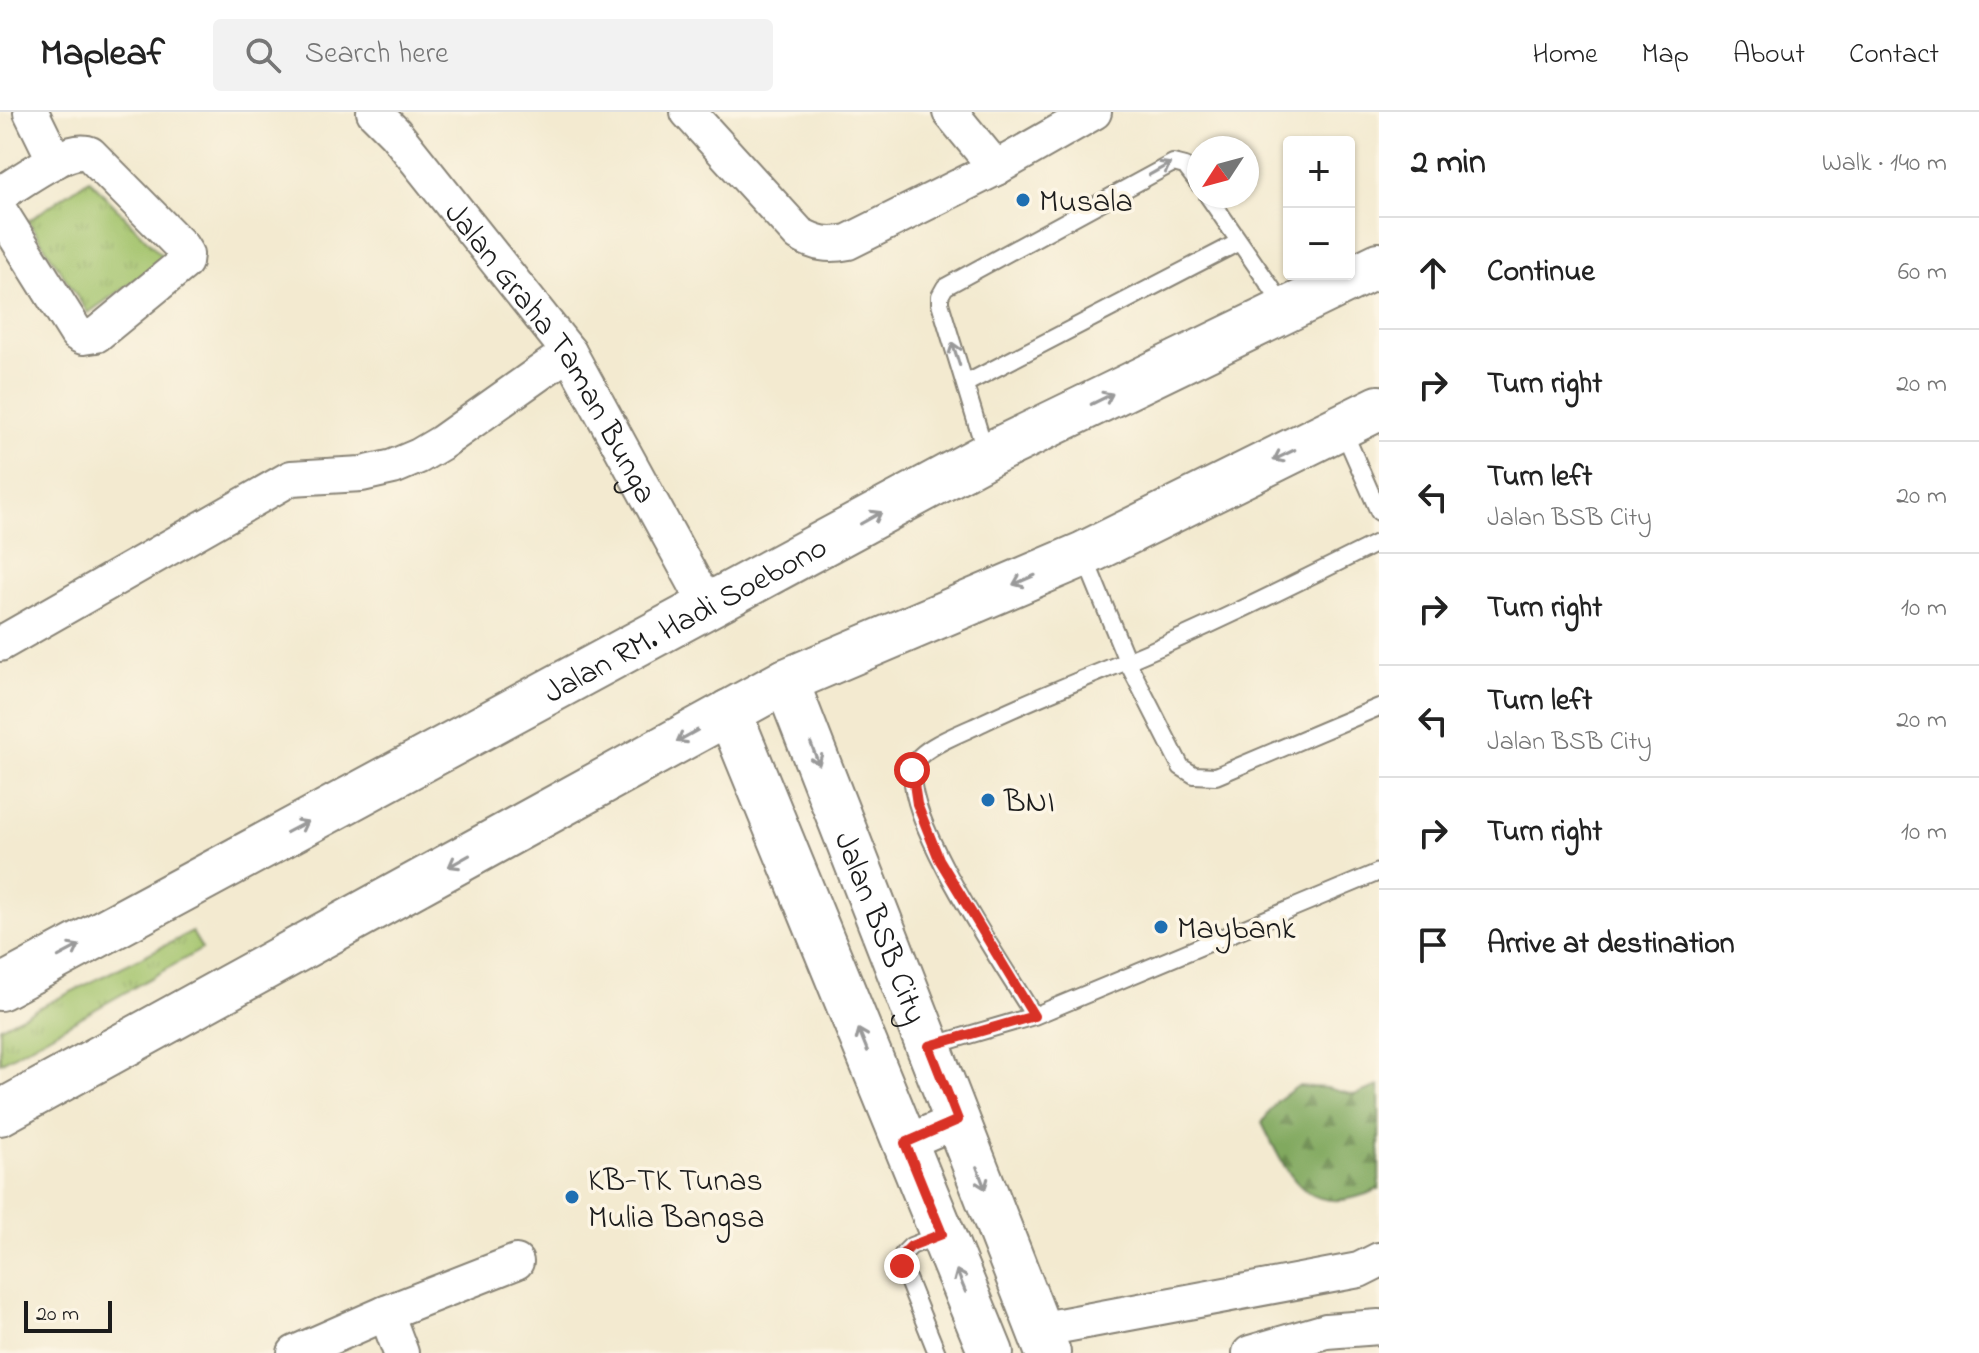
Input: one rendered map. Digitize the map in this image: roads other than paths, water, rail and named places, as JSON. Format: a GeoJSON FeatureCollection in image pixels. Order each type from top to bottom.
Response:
{"type":"FeatureCollection","features":[{"type":"Feature","properties":{"kind":"main road","name":"Jalan RM. Hadi Soebono"},"geometry":{"type":"LineString","coordinates":[[0,988],[987,455],[1379,265]]}},
{"type":"Feature","properties":{"kind":"main road"},"geometry":{"type":"LineString","coordinates":[[0,1113],[786,681],[1084,554],[1360,417]]}},
{"type":"Feature","properties":{"kind":"main road","name":"Jalan BSB City"},"geometry":{"type":"LineString","coordinates":[[786,681],[1043,1342]]}},
{"type":"Feature","properties":{"kind":"main road","name":"Jalan BSB City"},"geometry":{"type":"LineString","coordinates":[[729,712],[991,1353]]}},
{"type":"Feature","properties":{"kind":"street"},"geometry":{"type":"LineString","coordinates":[[31,112],[55,161]]}},
{"type":"Feature","properties":{"kind":"street","name":"Jalan Graha Taman Bunga"},"geometry":{"type":"LineString","coordinates":[[374,112],[395,133],[569,352],[707,605]]}},
{"type":"Feature","properties":{"kind":"street"},"geometry":{"type":"LineString","coordinates":[[688,112],[799,234],[813,242],[830,246],[848,242],[996,168],[1094,112]]}},
{"type":"Feature","properties":{"kind":"street"},"geometry":{"type":"LineString","coordinates":[[950,112],[996,168]]}},
{"type":"Feature","properties":{"kind":"street"},"geometry":{"type":"LineString","coordinates":[[0,194],[55,161],[82,150],[90,154],[186,254],[181,267],[96,335],[83,337],[77,334],[0,211]]}},
{"type":"Feature","properties":{"kind":"street"},"geometry":{"type":"LineString","coordinates":[[0,644],[291,478],[362,474],[393,467],[419,456],[569,352]]}},
{"type":"Feature","properties":{"kind":"street"},"geometry":{"type":"LineString","coordinates":[[905,1143],[958,1120]]}},
{"type":"Feature","properties":{"kind":"street"},"geometry":{"type":"LineString","coordinates":[[1043,1342],[1359,1270],[1379,1260]]}},
{"type":"Feature","properties":{"kind":"street"},"geometry":{"type":"LineString","coordinates":[[295,1353],[516,1262]]}},
{"type":"Feature","properties":{"kind":"street"},"geometry":{"type":"LineString","coordinates":[[386,1313],[401,1353]]}},
{"type":"Feature","properties":{"kind":"street"},"geometry":{"type":"LineString","coordinates":[[1250,1353],[1326,1331],[1379,1327]]}},
{"type":"Feature","properties":{"kind":"lane"},"geometry":{"type":"LineString","coordinates":[[987,455],[940,303],[945,287],[1173,163],[1187,169]]}},
{"type":"Feature","properties":{"kind":"lane"},"geometry":{"type":"LineString","coordinates":[[1216,208],[1286,309]]}},
{"type":"Feature","properties":{"kind":"lane"},"geometry":{"type":"LineString","coordinates":[[965,384],[1239,242]]}},
{"type":"Feature","properties":{"kind":"lane"},"geometry":{"type":"LineString","coordinates":[[1360,417],[1379,512]]}},
{"type":"Feature","properties":{"kind":"lane"},"geometry":{"type":"LineString","coordinates":[[1034,1016],[939,859],[917,804],[912,770],[918,757],[930,748],[1065,685],[1127,661],[1379,542]]}},
{"type":"Feature","properties":{"kind":"lane"},"geometry":{"type":"LineString","coordinates":[[1084,554],[1127,661],[1181,767],[1194,775],[1216,776],[1379,707]]}},
{"type":"Feature","properties":{"kind":"lane"},"geometry":{"type":"LineString","coordinates":[[929,1046],[1034,1016],[1379,872]]}},
{"type":"Feature","properties":{"kind":"lane"},"geometry":{"type":"LineString","coordinates":[[937,1353],[902,1266],[903,1254],[911,1246],[942,1234]]}},
{"type":"Feature","properties":{"kind":"place","name":"Musala"},"geometry":{"type":"Point","coordinates":[1023,200]}},
{"type":"Feature","properties":{"kind":"place","name":"BNI"},"geometry":{"type":"Point","coordinates":[988,800]}},
{"type":"Feature","properties":{"kind":"place","name":"Maybank"},"geometry":{"type":"Point","coordinates":[1161,927]}},
{"type":"Feature","properties":{"kind":"place","name":"KB-TK Tunas Mulia Bangsa"},"geometry":{"type":"Point","coordinates":[572,1197]}}]}
